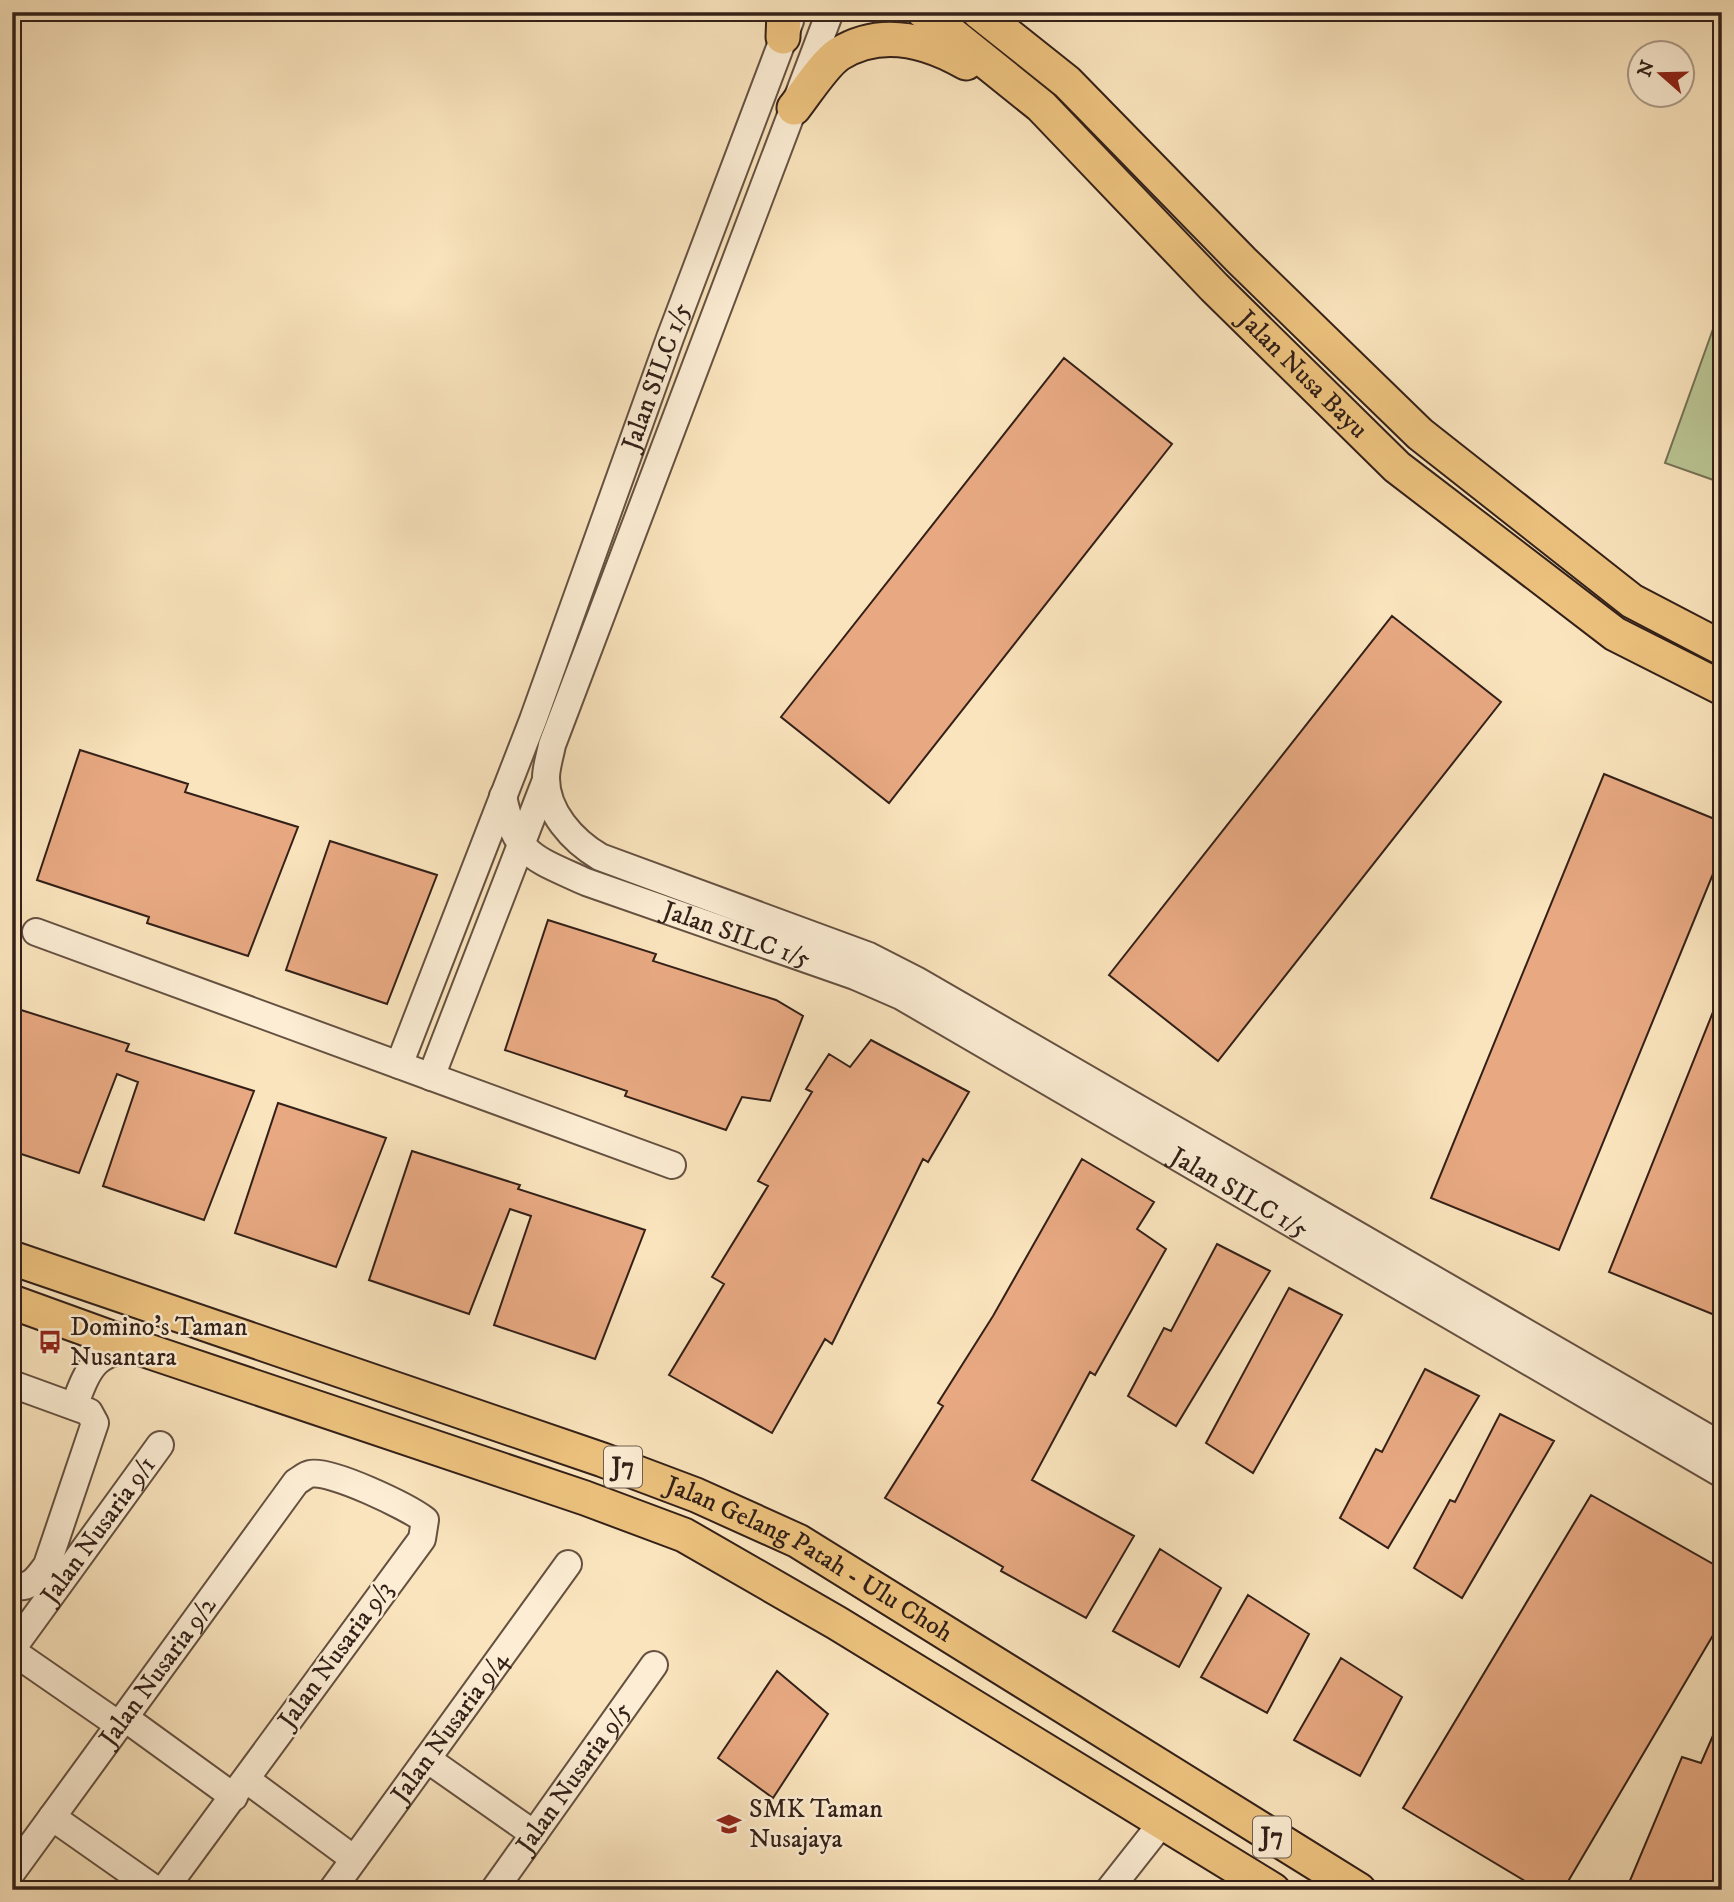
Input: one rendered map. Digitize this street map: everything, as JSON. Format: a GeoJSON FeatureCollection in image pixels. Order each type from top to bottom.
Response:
{"type":"FeatureCollection","features":[{"type":"Feature","properties":{"kind":"main road","name":"Jalan Nusa Bayu"},"geometry":{"type":"LineString","coordinates":[[923,12],[1041,106],[1214,286],[1397,467],[1615,635],[1722,688]]}},
{"type":"Feature","properties":{"kind":"main road","name":"Jalan Nusa Bayu"},"geometry":{"type":"LineString","coordinates":[[979,12],[1067,82],[1242,261],[1420,434],[1632,601],[1722,648]]}},
{"type":"Feature","properties":{"kind":"main road"},"geometry":{"type":"LineString","coordinates":[[794,108],[838,54],[885,37],[935,45],[1041,106]]}},
{"type":"Feature","properties":{"kind":"main road","name":"Jalan Gelang Patah - Ulu Choh"},"geometry":{"type":"LineString","coordinates":[[12,1258],[603,1460],[696,1495],[798,1541],[1359,1890]]}},
{"type":"Feature","properties":{"kind":"main road","name":"Jalan Gelang Patah - Ulu Choh"},"geometry":{"type":"LineString","coordinates":[[12,1302],[139,1349],[585,1498],[684,1535],[837,1623],[1161,1824],[1273,1890]]}},
{"type":"Feature","properties":{"kind":"street","name":"Jalan SILC 1/5"},"geometry":{"type":"LineString","coordinates":[[830,12],[552,745],[546,780],[556,815],[573,837],[600,857],[869,957],[916,979],[1722,1446]]}},
{"type":"Feature","properties":{"kind":"street","name":"Jalan SILC 1/5"},"geometry":{"type":"LineString","coordinates":[[400,1065],[503,796],[787,21]]}},
{"type":"Feature","properties":{"kind":"street"},"geometry":{"type":"LineString","coordinates":[[431,1077],[522,848],[546,780]]}},
{"type":"Feature","properties":{"kind":"street"},"geometry":{"type":"LineString","coordinates":[[503,796],[509,827],[522,848]]}},
{"type":"Feature","properties":{"kind":"street","name":"Jalan SILC 1/5"},"geometry":{"type":"LineString","coordinates":[[522,848],[544,863],[586,881],[855,976],[901,996],[1722,1474]]}},
{"type":"Feature","properties":{"kind":"street"},"geometry":{"type":"LineString","coordinates":[[36,932],[671,1165]]}},
{"type":"Feature","properties":{"kind":"street"},"geometry":{"type":"LineString","coordinates":[[436,969],[468,982]]}},
{"type":"Feature","properties":{"kind":"street"},"geometry":{"type":"LineString","coordinates":[[57,1318],[81,1346],[88,1368]]}},
{"type":"Feature","properties":{"kind":"street"},"geometry":{"type":"LineString","coordinates":[[74,1406],[88,1368],[107,1354],[139,1349]]}},
{"type":"Feature","properties":{"kind":"street"},"geometry":{"type":"LineString","coordinates":[[12,1384],[89,1412],[95,1423],[47,1565],[23,1584]]}},
{"type":"Feature","properties":{"kind":"street","name":"Jalan Nusaria 9/1"},"geometry":{"type":"LineString","coordinates":[[12,1650],[160,1445]]}},
{"type":"Feature","properties":{"kind":"street","name":"Jalan Nusaria 9/2"},"geometry":{"type":"LineString","coordinates":[[12,1872],[296,1482],[309,1474]]}},
{"type":"Feature","properties":{"kind":"street","name":"Jalan Nusaria 9/3"},"geometry":{"type":"LineString","coordinates":[[164,1890],[422,1539],[425,1520],[410,1508],[327,1475],[309,1474]]}},
{"type":"Feature","properties":{"kind":"street","name":"Jalan Nusaria 9/4"},"geometry":{"type":"LineString","coordinates":[[332,1890],[568,1564]]}},
{"type":"Feature","properties":{"kind":"street"},"geometry":{"type":"LineString","coordinates":[[12,1650],[122,1721],[240,1788],[354,1860]]}},
{"type":"Feature","properties":{"kind":"street","name":"Jalan Nusaria 9/5"},"geometry":{"type":"LineString","coordinates":[[494,1890],[654,1665]]}},
{"type":"Feature","properties":{"kind":"street"},"geometry":{"type":"LineString","coordinates":[[427,1759],[534,1834]]}},
{"type":"Feature","properties":{"kind":"street"},"geometry":{"type":"LineString","coordinates":[[52,1817],[156,1890]]}},
{"type":"Feature","properties":{"kind":"street"},"geometry":{"type":"LineString","coordinates":[[1109,1890],[1161,1824]]}},
{"type":"Feature","properties":{"kind":"green space"},"geometry":{"type":"Polygon","coordinates":[[[1722,304],[1722,483],[1665,463],[1722,304]]]}},
{"type":"Feature","properties":{"kind":"building"},"geometry":{"type":"Polygon","coordinates":[[[1064,358],[1172,444],[889,803],[781,717],[1064,358]]]}},
{"type":"Feature","properties":{"kind":"building"},"geometry":{"type":"Polygon","coordinates":[[[1392,616],[1501,702],[1218,1061],[1109,975],[1392,616]]]}},
{"type":"Feature","properties":{"kind":"building"},"geometry":{"type":"Polygon","coordinates":[[[80,750],[188,784],[185,792],[298,827],[248,956],[147,923],[149,917],[37,880],[80,750]]]}},
{"type":"Feature","properties":{"kind":"building"},"geometry":{"type":"Polygon","coordinates":[[[1604,774],[1722,822],[1722,852],[1559,1250],[1431,1198],[1604,774]]]}},
{"type":"Feature","properties":{"kind":"building"},"geometry":{"type":"Polygon","coordinates":[[[330,841],[437,875],[387,1004],[286,970],[330,841]]]}},
{"type":"Feature","properties":{"kind":"building"},"geometry":{"type":"Polygon","coordinates":[[[548,920],[656,954],[653,961],[776,1000],[803,1016],[770,1101],[742,1097],[726,1130],[625,1096],[627,1091],[505,1050],[548,920]]]}},
{"type":"Feature","properties":{"kind":"building"},"geometry":{"type":"Polygon","coordinates":[[[1722,992],[1722,1318],[1609,1272],[1722,992]]]}},
{"type":"Feature","properties":{"kind":"building"},"geometry":{"type":"Polygon","coordinates":[[[21,1010],[129,1044],[126,1051],[254,1091],[204,1220],[103,1186],[138,1082],[117,1074],[79,1173],[12,1151],[12,1037],[21,1010]]]}},
{"type":"Feature","properties":{"kind":"building"},"geometry":{"type":"Polygon","coordinates":[[[871,1040],[969,1092],[928,1162],[923,1159],[832,1344],[825,1339],[772,1433],[669,1375],[724,1284],[712,1277],[768,1186],[758,1181],[812,1092],[806,1089],[829,1054],[850,1067],[871,1040]]]}},
{"type":"Feature","properties":{"kind":"building"},"geometry":{"type":"Polygon","coordinates":[[[278,1103],[386,1138],[336,1267],[235,1233],[278,1103]]]}},
{"type":"Feature","properties":{"kind":"building"},"geometry":{"type":"Polygon","coordinates":[[[412,1151],[520,1185],[518,1189],[645,1230],[595,1359],[494,1325],[531,1216],[510,1209],[469,1314],[369,1280],[412,1151]]]}},
{"type":"Feature","properties":{"kind":"building"},"geometry":{"type":"Polygon","coordinates":[[[1082,1159],[1154,1202],[1137,1229],[1166,1249],[1095,1375],[1090,1372],[1032,1480],[1134,1536],[1086,1618],[1001,1571],[1003,1567],[885,1498],[943,1406],[938,1403],[993,1316],[1082,1159]]]}},
{"type":"Feature","properties":{"kind":"building"},"geometry":{"type":"Polygon","coordinates":[[[1217,1244],[1270,1271],[1176,1426],[1128,1396],[1164,1328],[1171,1331],[1217,1244]]]}},
{"type":"Feature","properties":{"kind":"building"},"geometry":{"type":"Polygon","coordinates":[[[1289,1288],[1342,1315],[1253,1473],[1206,1443],[1289,1288]]]}},
{"type":"Feature","properties":{"kind":"building"},"geometry":{"type":"Polygon","coordinates":[[[1425,1369],[1479,1396],[1388,1548],[1340,1518],[1376,1449],[1382,1452],[1425,1369]]]}},
{"type":"Feature","properties":{"kind":"building"},"geometry":{"type":"Polygon","coordinates":[[[1500,1414],[1554,1441],[1462,1598],[1414,1568],[1450,1500],[1455,1502],[1500,1414]]]}},
{"type":"Feature","properties":{"kind":"building"},"geometry":{"type":"Polygon","coordinates":[[[1591,1495],[1722,1569],[1722,1620],[1563,1890],[1540,1890],[1403,1808],[1591,1495]]]}},
{"type":"Feature","properties":{"kind":"building"},"geometry":{"type":"Polygon","coordinates":[[[1160,1549],[1221,1588],[1179,1667],[1113,1631],[1160,1549]]]}},
{"type":"Feature","properties":{"kind":"building"},"geometry":{"type":"Polygon","coordinates":[[[1248,1595],[1309,1634],[1267,1713],[1201,1677],[1248,1595]]]}},
{"type":"Feature","properties":{"kind":"building"},"geometry":{"type":"Polygon","coordinates":[[[1341,1658],[1402,1697],[1360,1776],[1294,1740],[1341,1658]]]}},
{"type":"Feature","properties":{"kind":"building"},"geometry":{"type":"Polygon","coordinates":[[[777,1671],[828,1714],[773,1798],[718,1758],[777,1671]]]}},
{"type":"Feature","properties":{"kind":"building"},"geometry":{"type":"Polygon","coordinates":[[[1722,1715],[1722,1890],[1626,1890],[1682,1757],[1701,1763],[1722,1715]]]}},
{"type":"Feature","properties":{"kind":"place","name":"Domino's Taman Nusantara"},"geometry":{"type":"Point","coordinates":[50,1342]}},
{"type":"Feature","properties":{"kind":"place","name":"SMK Taman Nusajaya"},"geometry":{"type":"Point","coordinates":[729,1824]}}]}
